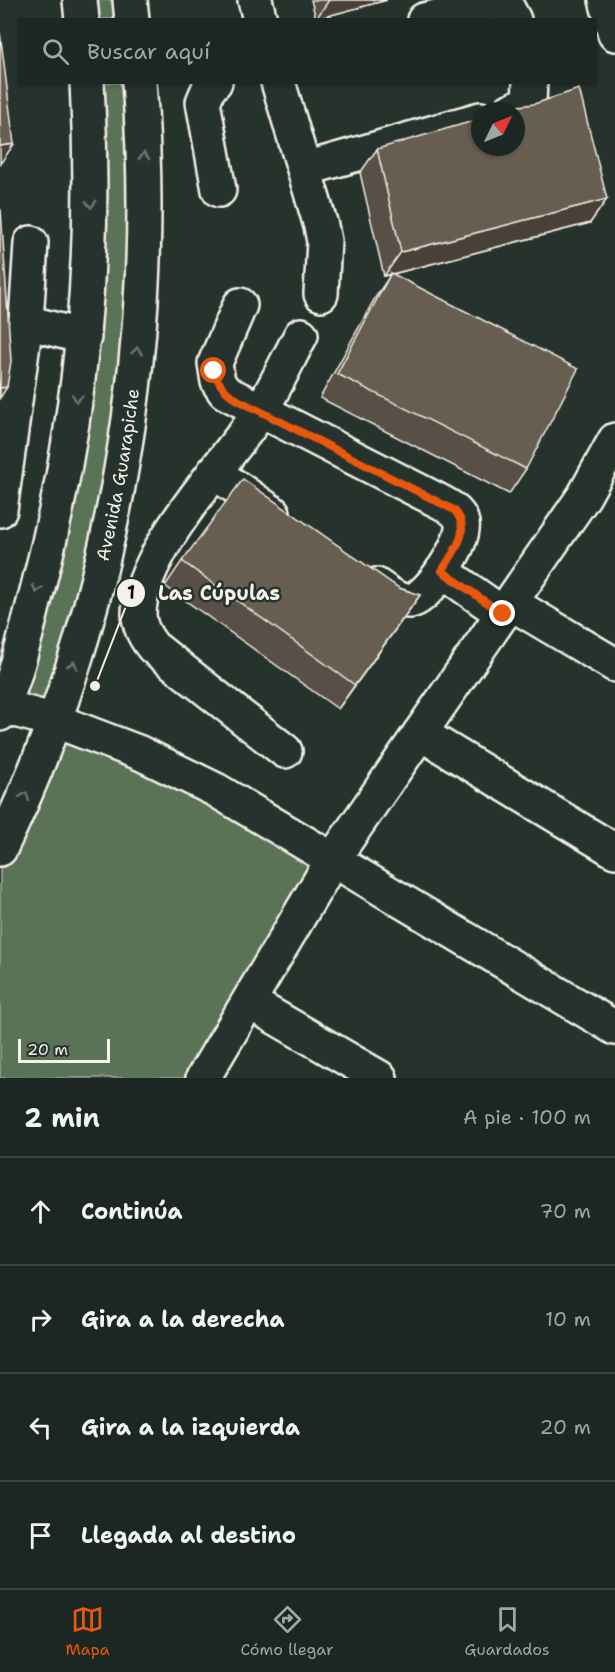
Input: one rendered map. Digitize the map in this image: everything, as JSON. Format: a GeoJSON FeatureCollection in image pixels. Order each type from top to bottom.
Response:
{"type":"FeatureCollection","features":[{"type":"Feature","properties":{"kind":"street"},"geometry":{"type":"LineString","coordinates":[[80,0],[82,18]]}},
{"type":"Feature","properties":{"kind":"street"},"geometry":{"type":"LineString","coordinates":[[130,0],[132,18]]}},
{"type":"Feature","properties":{"kind":"street"},"geometry":{"type":"LineString","coordinates":[[255,0],[260,18]]}},
{"type":"Feature","properties":{"kind":"street"},"geometry":{"type":"LineString","coordinates":[[432,18],[496,2],[507,8],[513,18]]}},
{"type":"Feature","properties":{"kind":"street"},"geometry":{"type":"LineString","coordinates":[[87,84],[92,218],[84,338],[69,455],[53,531],[1,709],[56,721],[140,753],[206,786],[615,1028]]}},
{"type":"Feature","properties":{"kind":"street","name":"Avenida Guarapiche"},"geometry":{"type":"LineString","coordinates":[[0,849],[56,721],[108,531],[123,456],[140,329],[144,145],[139,84]]}},
{"type":"Feature","properties":{"kind":"street"},"geometry":{"type":"LineString","coordinates":[[213,84],[208,88],[203,102],[219,189]]}},
{"type":"Feature","properties":{"kind":"street"},"geometry":{"type":"LineString","coordinates":[[279,84],[324,241],[321,294]]}},
{"type":"Feature","properties":{"kind":"street"},"geometry":{"type":"LineString","coordinates":[[525,104],[529,102],[530,84]]}},
{"type":"Feature","properties":{"kind":"street"},"geometry":{"type":"LineString","coordinates":[[305,169],[471,122]]}},
{"type":"Feature","properties":{"kind":"street"},"geometry":{"type":"LineString","coordinates":[[0,510],[26,322],[31,243]]}},
{"type":"Feature","properties":{"kind":"street"},"geometry":{"type":"LineString","coordinates":[[240,305],[214,371],[225,392],[454,510],[463,524],[462,533],[442,571],[418,599],[411,601],[393,597],[356,571]]}},
{"type":"Feature","properties":{"kind":"street"},"geometry":{"type":"LineString","coordinates":[[26,322],[84,338]]}},
{"type":"Feature","properties":{"kind":"street"},"geometry":{"type":"LineString","coordinates":[[285,751],[153,647],[141,628],[139,614],[150,570],[181,518],[260,411],[301,335]]}},
{"type":"Feature","properties":{"kind":"street"},"geometry":{"type":"LineString","coordinates":[[203,1078],[333,860],[584,496],[615,440]]}},
{"type":"Feature","properties":{"kind":"street"},"geometry":{"type":"LineString","coordinates":[[214,472],[299,531]]}},
{"type":"Feature","properties":{"kind":"street"},"geometry":{"type":"LineString","coordinates":[[442,571],[615,665]]}},
{"type":"Feature","properties":{"kind":"street"},"geometry":{"type":"LineString","coordinates":[[420,734],[615,850]]}},
{"type":"Feature","properties":{"kind":"street"},"geometry":{"type":"LineString","coordinates":[[249,1002],[380,1078]]}},
{"type":"Feature","properties":{"kind":"green space"},"geometry":{"type":"Polygon","coordinates":[[[80,0],[130,0],[132,18],[82,18],[80,0]]]}},
{"type":"Feature","properties":{"kind":"green space"},"geometry":{"type":"Polygon","coordinates":[[[87,84],[139,84],[140,329],[56,721],[333,859],[203,1078],[0,1078],[0,849],[55,721],[3,707],[53,531],[87,84]]]}},
{"type":"Feature","properties":{"kind":"building"},"geometry":{"type":"Polygon","coordinates":[[[0,32],[14,144],[0,146],[0,32]]]}},
{"type":"Feature","properties":{"kind":"building"},"geometry":{"type":"Polygon","coordinates":[[[579,89],[607,199],[401,252],[377,149],[471,122],[471,156],[525,156],[525,105],[579,89]]]}},
{"type":"Feature","properties":{"kind":"building"},"geometry":{"type":"Polygon","coordinates":[[[0,210],[11,361],[7,387],[0,388],[0,210]]]}},
{"type":"Feature","properties":{"kind":"building"},"geometry":{"type":"Polygon","coordinates":[[[391,273],[578,369],[526,469],[337,374],[391,273]]]}},
{"type":"Feature","properties":{"kind":"building"},"geometry":{"type":"Polygon","coordinates":[[[243,479],[399,588],[420,595],[355,685],[182,561],[243,479]]]}},
{"type":"Feature","properties":{"kind":"place","name":"Las Cúpulas"},"geometry":{"type":"Point","coordinates":[95,686]}},
{"type":"Feature","properties":{"kind":"route"},"geometry":{"type":"LineString","coordinates":[[214,371],[225,392],[238,400],[454,510],[463,524],[462,533],[459,543],[442,571],[503,614]]}}]}
